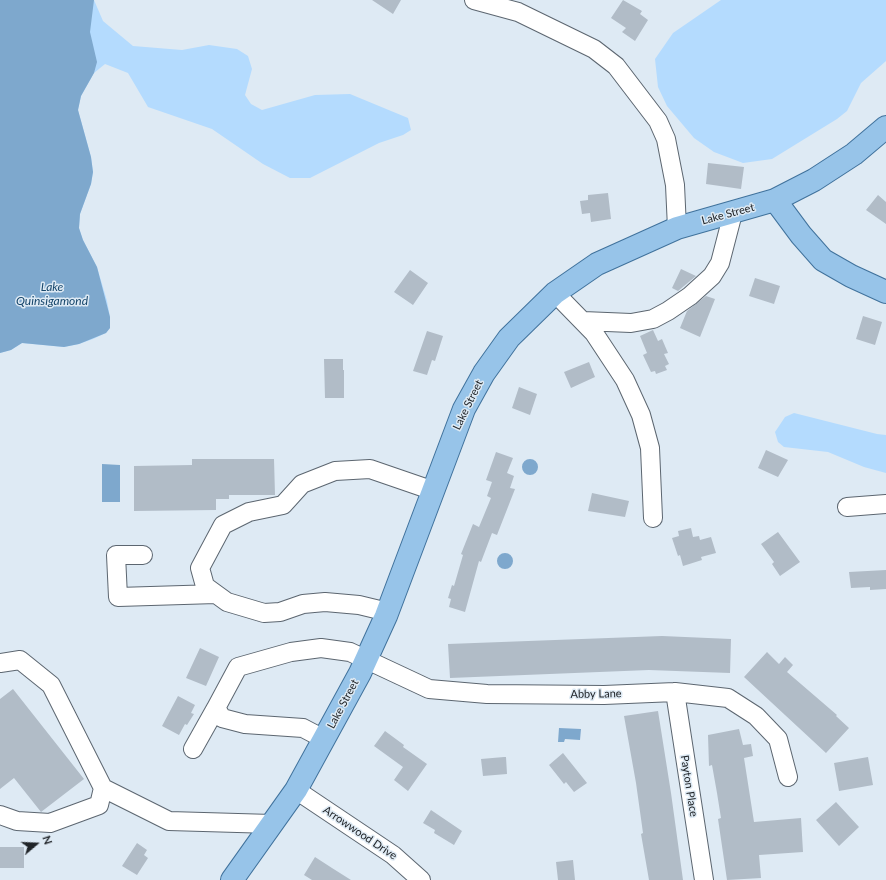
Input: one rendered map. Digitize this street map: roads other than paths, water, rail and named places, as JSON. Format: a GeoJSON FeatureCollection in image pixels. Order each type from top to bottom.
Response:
{"type":"FeatureCollection","features":[{"type":"Feature","properties":{"kind":"main road","name":"Lake Street"},"geometry":{"type":"LineString","coordinates":[[232,880],[296,790],[367,659],[388,612],[434,492],[459,421],[484,373],[509,338],[556,293],[597,264],[677,228],[775,200],[814,180],[854,154],[886,127]]}},
{"type":"Feature","properties":{"kind":"main road"},"geometry":{"type":"LineString","coordinates":[[775,200],[807,243],[825,262],[886,292]]}},
{"type":"Feature","properties":{"kind":"street"},"geometry":{"type":"LineString","coordinates":[[474,0],[508,4],[594,49],[616,66],[658,121],[666,139],[675,185],[677,228]]}},
{"type":"Feature","properties":{"kind":"street"},"geometry":{"type":"LineString","coordinates":[[583,321],[631,323],[652,319],[668,311],[690,296],[712,276],[720,262],[733,213]]}},
{"type":"Feature","properties":{"kind":"street"},"geometry":{"type":"LineString","coordinates":[[556,293],[594,333],[625,380],[641,415],[650,448],[652,518]]}},
{"type":"Feature","properties":{"kind":"street"},"geometry":{"type":"LineString","coordinates":[[388,612],[359,605],[325,602],[303,604],[280,612],[264,613],[227,602],[205,586],[200,568],[223,525],[249,512],[283,505],[302,484],[335,470],[370,469],[434,492]]}},
{"type":"Feature","properties":{"kind":"street"},"geometry":{"type":"LineString","coordinates":[[847,507],[886,504]]}},
{"type":"Feature","properties":{"kind":"street"},"geometry":{"type":"LineString","coordinates":[[142,555],[116,555],[118,597],[216,594]]}},
{"type":"Feature","properties":{"kind":"street","name":"Abby Lane"},"geometry":{"type":"LineString","coordinates":[[193,749],[238,667],[291,652],[321,648],[350,652],[429,689],[505,694],[604,695],[675,692],[728,698],[756,716],[778,739],[788,777]]}},
{"type":"Feature","properties":{"kind":"street"},"geometry":{"type":"LineString","coordinates":[[0,663],[20,660],[51,685],[103,788],[169,821],[272,824]]}},
{"type":"Feature","properties":{"kind":"street","name":"Payton Place"},"geometry":{"type":"LineString","coordinates":[[675,692],[704,880]]}},
{"type":"Feature","properties":{"kind":"street"},"geometry":{"type":"LineString","coordinates":[[216,708],[222,718],[245,724],[303,728],[324,739]]}},
{"type":"Feature","properties":{"kind":"street"},"geometry":{"type":"LineString","coordinates":[[0,815],[17,822],[50,823],[99,805],[103,788]]}},
{"type":"Feature","properties":{"kind":"street","name":"Arrowwood Drive"},"geometry":{"type":"LineString","coordinates":[[296,790],[393,855],[420,880]]}},
{"type":"Feature","properties":{"kind":"water","name":"Lake Quinsigamond"},"geometry":{"type":"Polygon","coordinates":[[[0,0],[94,0],[90,32],[97,62],[94,73],[81,96],[78,110],[91,157],[93,172],[91,184],[80,214],[79,228],[83,240],[97,267],[110,317],[110,328],[106,333],[79,344],[64,347],[22,343],[11,350],[0,353],[0,0]]]}},
{"type":"Feature","properties":{"kind":"water"},"geometry":{"type":"Polygon","coordinates":[[[530,459],[537,464],[538,467],[533,474],[530,475],[523,470],[522,467],[527,460],[530,459]]]}},
{"type":"Feature","properties":{"kind":"water"},"geometry":{"type":"Polygon","coordinates":[[[102,464],[120,465],[120,502],[102,502],[102,464]]]}},
{"type":"Feature","properties":{"kind":"water"},"geometry":{"type":"Polygon","coordinates":[[[505,553],[511,555],[513,561],[511,567],[505,569],[499,567],[497,561],[499,555],[505,553]]]}},
{"type":"Feature","properties":{"kind":"water"},"geometry":{"type":"Polygon","coordinates":[[[559,728],[581,729],[580,740],[565,739],[564,742],[558,742],[559,728]]]}}]}
